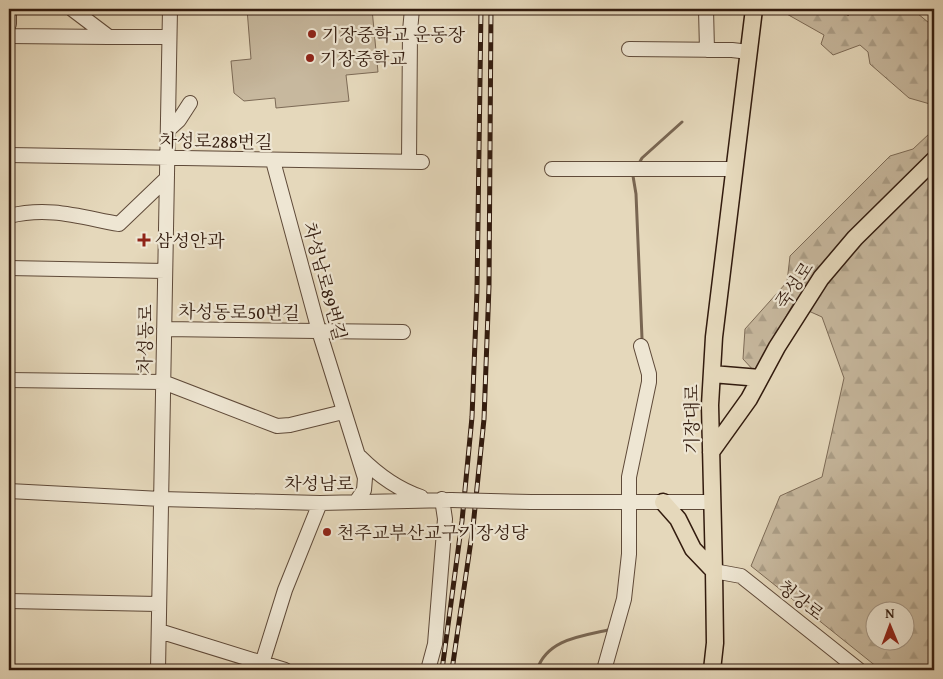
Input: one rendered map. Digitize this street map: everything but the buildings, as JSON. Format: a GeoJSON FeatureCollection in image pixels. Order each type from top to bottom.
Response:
{"type":"FeatureCollection","features":[{"type":"Feature","properties":{"kind":"main road","name":"기장대로"},"geometry":{"type":"LineString","coordinates":[[712,670],[714,572],[710,405],[714,336],[754,9]]}},
{"type":"Feature","properties":{"kind":"main road","name":"죽성로"},"geometry":{"type":"LineString","coordinates":[[711,452],[743,408],[778,346],[821,278],[854,238],[934,160]]}},
{"type":"Feature","properties":{"kind":"main road"},"geometry":{"type":"LineString","coordinates":[[712,374],[760,378]]}},
{"type":"Feature","properties":{"kind":"main road"},"geometry":{"type":"LineString","coordinates":[[663,502],[678,519],[693,550],[714,572]]}},
{"type":"Feature","properties":{"kind":"street"},"geometry":{"type":"LineString","coordinates":[[9,9],[9,24]]}},
{"type":"Feature","properties":{"kind":"street"},"geometry":{"type":"LineString","coordinates":[[72,9],[109,36]]}},
{"type":"Feature","properties":{"kind":"street","name":"차성동로"},"geometry":{"type":"LineString","coordinates":[[158,670],[170,9]]}},
{"type":"Feature","properties":{"kind":"street","name":"차성로288번길"},"geometry":{"type":"LineString","coordinates":[[9,155],[415,162],[410,39],[412,9]]}},
{"type":"Feature","properties":{"kind":"street"},"geometry":{"type":"LineString","coordinates":[[706,9],[707,50]]}},
{"type":"Feature","properties":{"kind":"street"},"geometry":{"type":"LineString","coordinates":[[9,36],[170,37]]}},
{"type":"Feature","properties":{"kind":"street"},"geometry":{"type":"LineString","coordinates":[[629,49],[732,50],[749,52]]}},
{"type":"Feature","properties":{"kind":"street"},"geometry":{"type":"LineString","coordinates":[[168,130],[179,120],[190,102]]}},
{"type":"Feature","properties":{"kind":"street","name":"차성남로89번길"},"geometry":{"type":"LineString","coordinates":[[273,161],[319,331],[343,412],[363,469],[364,490],[356,502]]}},
{"type":"Feature","properties":{"kind":"street"},"geometry":{"type":"LineString","coordinates":[[552,169],[734,169]]}},
{"type":"Feature","properties":{"kind":"street"},"geometry":{"type":"LineString","coordinates":[[9,216],[36,211],[48,211],[119,224],[167,178]]}},
{"type":"Feature","properties":{"kind":"street"},"geometry":{"type":"LineString","coordinates":[[9,268],[165,271]]}},
{"type":"Feature","properties":{"kind":"street","name":"차성동로50번길"},"geometry":{"type":"LineString","coordinates":[[164,329],[403,332]]}},
{"type":"Feature","properties":{"kind":"street"},"geometry":{"type":"LineString","coordinates":[[604,670],[618,625],[628,571],[628,502],[631,469],[649,382],[649,374],[641,346]]}},
{"type":"Feature","properties":{"kind":"street"},"geometry":{"type":"LineString","coordinates":[[9,380],[163,382],[278,426],[290,425],[343,412]]}},
{"type":"Feature","properties":{"kind":"street"},"geometry":{"type":"LineString","coordinates":[[357,454],[371,468],[395,486],[422,497],[442,499],[445,519],[435,644],[428,670]]}},
{"type":"Feature","properties":{"kind":"street","name":"차성남로"},"geometry":{"type":"LineString","coordinates":[[9,491],[161,499],[320,502],[442,499],[531,502],[712,502]]}},
{"type":"Feature","properties":{"kind":"street"},"geometry":{"type":"LineString","coordinates":[[261,666],[285,590],[320,502]]}},
{"type":"Feature","properties":{"kind":"street","name":"청강로"},"geometry":{"type":"LineString","coordinates":[[714,572],[741,576],[859,670]]}},
{"type":"Feature","properties":{"kind":"street"},"geometry":{"type":"LineString","coordinates":[[9,602],[158,604]]}},
{"type":"Feature","properties":{"kind":"street"},"geometry":{"type":"LineString","coordinates":[[159,631],[261,666],[285,670]]}},
{"type":"Feature","properties":{"kind":"green space","name":"기장중학교 운동장"},"geometry":{"type":"Polygon","coordinates":[[[247,9],[372,9],[378,72],[346,75],[349,101],[276,108],[275,98],[244,101],[234,93],[231,61],[251,59],[247,9]]]}},
{"type":"Feature","properties":{"kind":"green space"},"geometry":{"type":"Polygon","coordinates":[[[786,9],[840,9],[848,16],[855,9],[912,9],[934,27],[934,664],[898,670],[877,667],[751,566],[780,496],[822,477],[844,378],[822,317],[793,304],[755,372],[743,359],[745,329],[787,282],[790,256],[890,156],[913,149],[930,133],[930,104],[909,98],[870,64],[868,52],[860,45],[833,55],[821,44],[824,35],[785,13],[786,9]]]}},
{"type":"Feature","properties":{"kind":"waterway"},"geometry":{"type":"LineString","coordinates":[[638,165],[642,158],[682,122]]}},
{"type":"Feature","properties":{"kind":"waterway"},"geometry":{"type":"LineString","coordinates":[[634,172],[642,338]]}},
{"type":"Feature","properties":{"kind":"waterway"},"geometry":{"type":"LineString","coordinates":[[537,670],[542,660],[557,645],[577,637],[608,630]]}},
{"type":"Feature","properties":{"kind":"railway"},"geometry":{"type":"LineString","coordinates":[[442,670],[462,521],[472,417],[477,291],[481,9]]}},
{"type":"Feature","properties":{"kind":"railway"},"geometry":{"type":"LineString","coordinates":[[452,670],[473,527],[484,419],[489,286],[491,9]]}},
{"type":"Feature","properties":{"kind":"place","name":"기장중학교 운동장"},"geometry":{"type":"Point","coordinates":[312,34]}},
{"type":"Feature","properties":{"kind":"place","name":"기장중학교"},"geometry":{"type":"Point","coordinates":[310,58]}},
{"type":"Feature","properties":{"kind":"place","name":"삼성안과"},"geometry":{"type":"Point","coordinates":[144,240]}},
{"type":"Feature","properties":{"kind":"place","name":"천주교부산교구기장성당"},"geometry":{"type":"Point","coordinates":[327,532]}}]}
